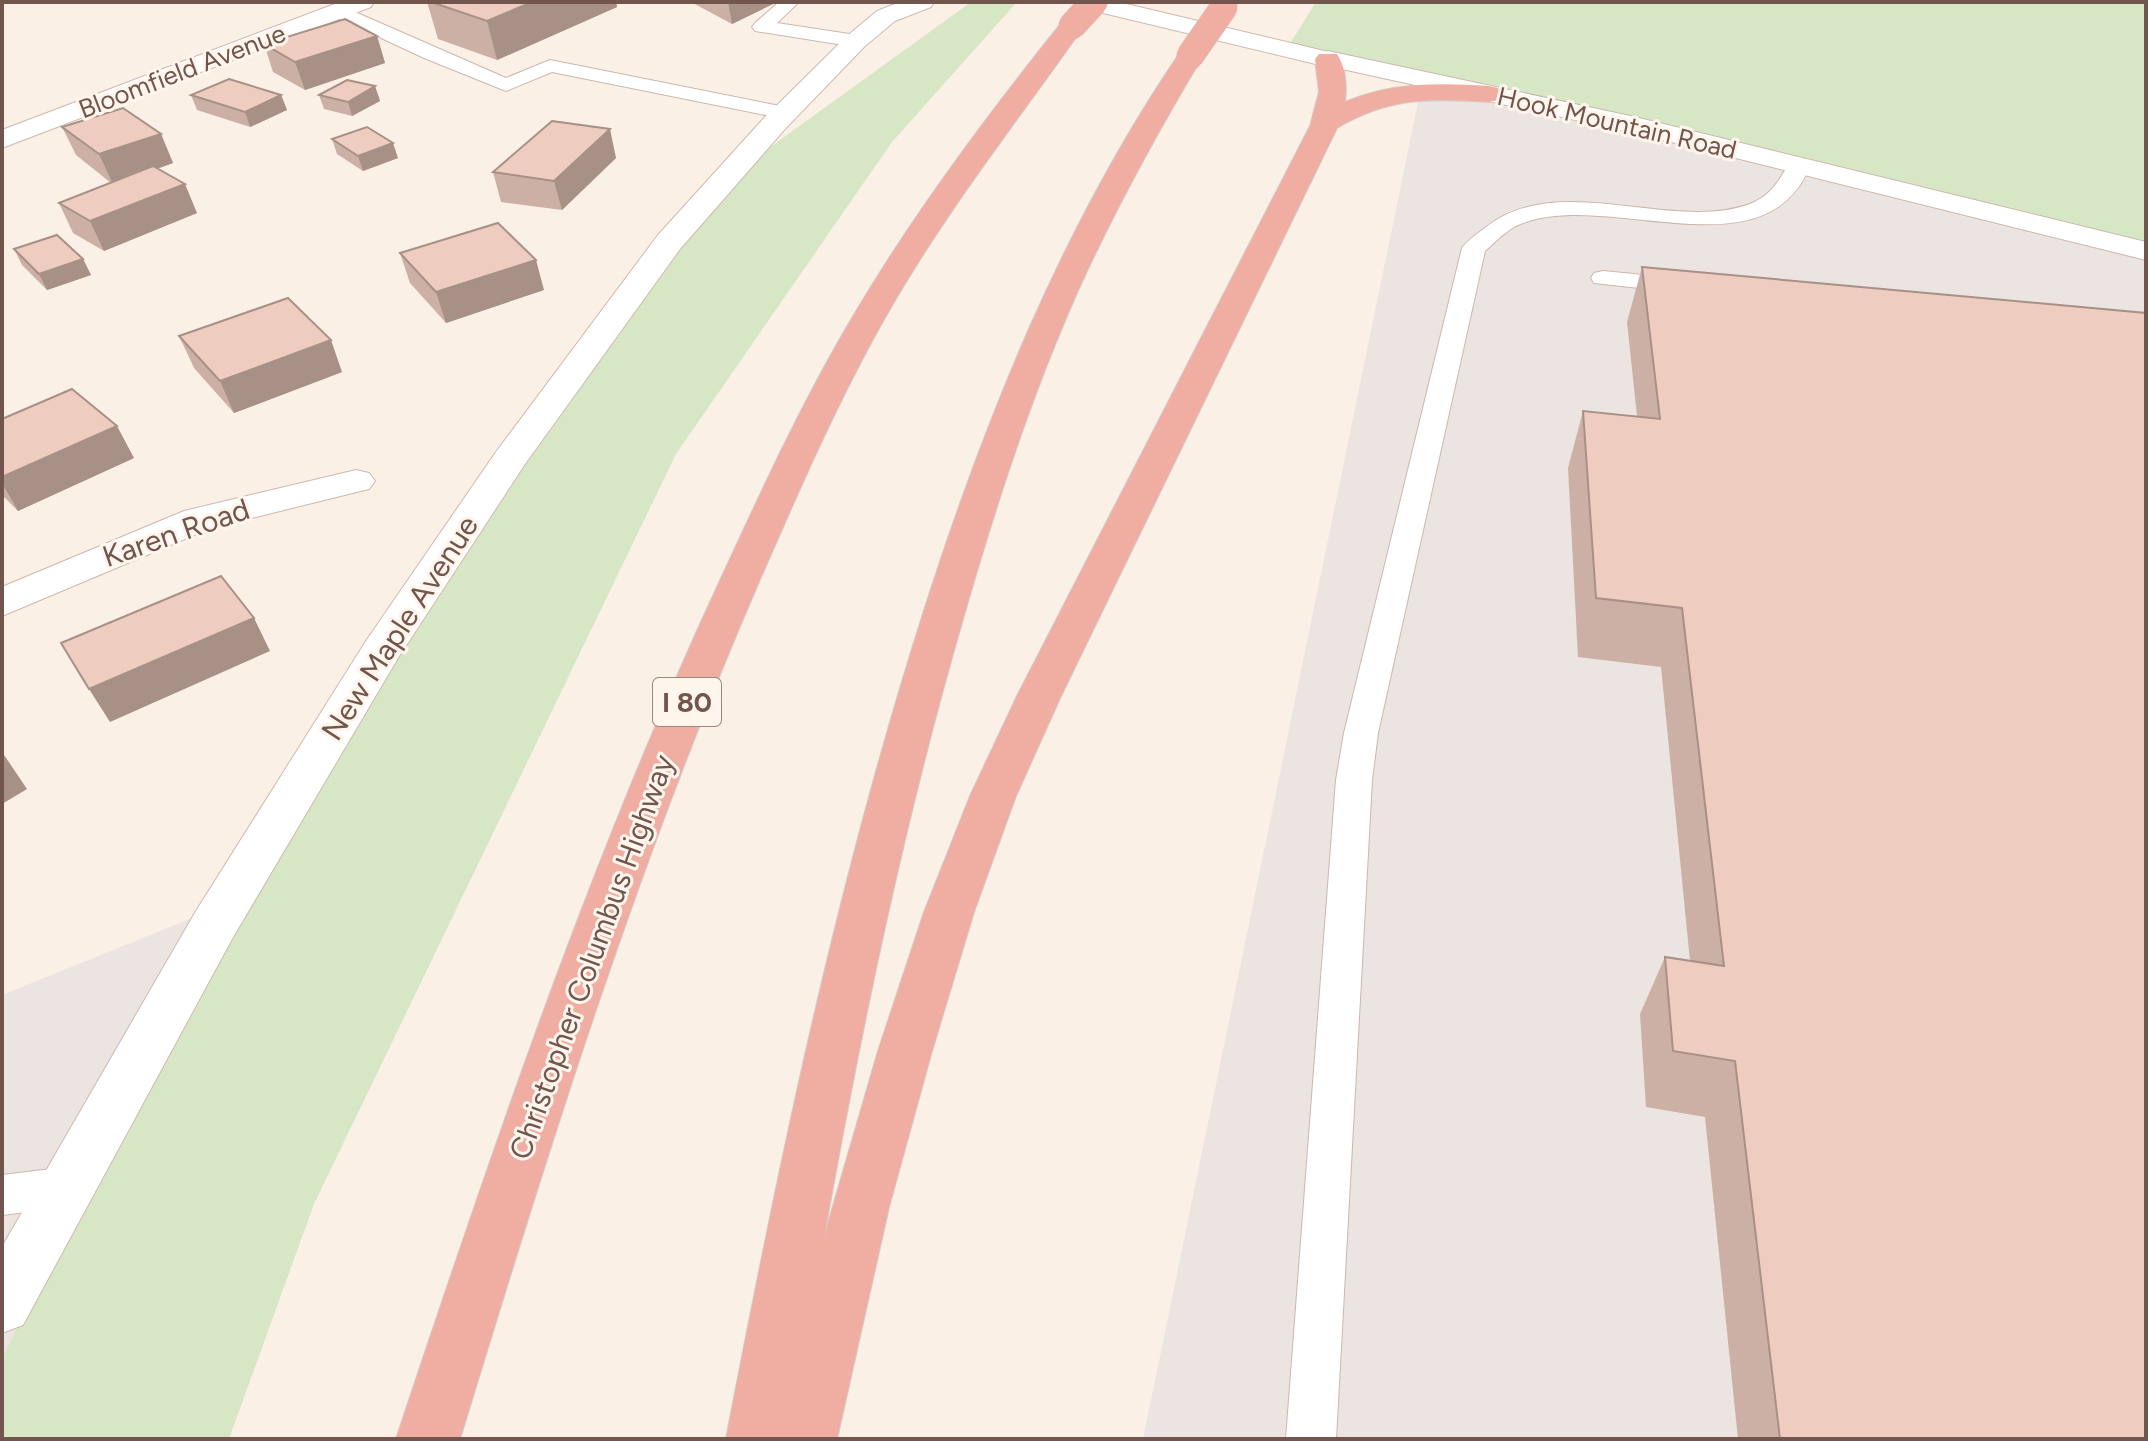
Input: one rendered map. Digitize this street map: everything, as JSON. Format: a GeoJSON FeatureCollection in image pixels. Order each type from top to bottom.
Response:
{"type":"FeatureCollection","features":[{"type":"Feature","properties":{"kind":"highway"},"geometry":{"type":"LineString","coordinates":[[758,1439],[793,1238],[886,809],[972,522],[1015,398],[1057,298],[1121,167],[1226,4]]}},
{"type":"Feature","properties":{"kind":"highway","name":"Christopher Columbus Highway"},"geometry":{"type":"LineString","coordinates":[[428,1439],[497,1223],[582,974],[656,775],[723,614],[835,379],[884,291],[977,149],[1084,10]]}},
{"type":"Feature","properties":{"kind":"highway"},"geometry":{"type":"LineString","coordinates":[[805,1439],[860,1207],[949,912],[993,796],[1223,325],[1327,122],[1334,73],[1328,59]]}},
{"type":"Feature","properties":{"kind":"highway"},"geometry":{"type":"LineString","coordinates":[[1327,122],[1354,106],[1391,93],[1489,94]]}},
{"type":"Feature","properties":{"kind":"main road","name":"New Maple Avenue"},"geometry":{"type":"LineString","coordinates":[[2,1304],[214,925],[381,651],[509,460],[669,242],[785,113],[877,20],[922,2]]}},
{"type":"Feature","properties":{"kind":"main road","name":"Bloomfield Avenue"},"geometry":{"type":"LineString","coordinates":[[2,140],[351,6]]}},
{"type":"Feature","properties":{"kind":"main road","name":"Hook Mountain Road"},"geometry":{"type":"LineString","coordinates":[[1084,10],[1635,125],[2146,251]]}},
{"type":"Feature","properties":{"kind":"main road","name":"Karen Road"},"geometry":{"type":"LineString","coordinates":[[2,603],[60,575],[198,519],[356,481]]}},
{"type":"Feature","properties":{"kind":"lane"},"geometry":{"type":"LineString","coordinates":[[790,2],[762,27],[877,20]]}},
{"type":"Feature","properties":{"kind":"lane"},"geometry":{"type":"LineString","coordinates":[[351,6],[431,54],[506,85],[550,66],[785,113]]}},
{"type":"Feature","properties":{"kind":"lane"},"geometry":{"type":"LineString","coordinates":[[1311,1439],[1354,780],[1361,733],[1474,248],[1499,224],[1540,210],[1698,216],[1746,212],[1776,198],[1788,187],[1799,166]]}},
{"type":"Feature","properties":{"kind":"lane"},"geometry":{"type":"LineString","coordinates":[[1603,278],[1714,289]]}},
{"type":"Feature","properties":{"kind":"lane"},"geometry":{"type":"LineString","coordinates":[[2,1195],[68,1187]]}},
{"type":"Feature","properties":{"kind":"shaded area"},"geometry":{"type":"Polygon","coordinates":[[[1422,83],[2146,253],[2146,1439],[1143,1439],[1422,83]]]}},
{"type":"Feature","properties":{"kind":"shaded area"},"geometry":{"type":"Polygon","coordinates":[[[217,908],[2,1359],[2,995],[217,908]]]}},
{"type":"Feature","properties":{"kind":"green space"},"geometry":{"type":"Polygon","coordinates":[[[971,2],[1017,2],[892,142],[676,454],[314,1204],[229,1439],[2,1439],[2,1359],[217,908],[715,187],[971,2]]]}},
{"type":"Feature","properties":{"kind":"green space"},"geometry":{"type":"Polygon","coordinates":[[[1316,2],[2146,2],[2146,253],[1286,50],[1316,2]]]}},
{"type":"Feature","properties":{"kind":"building"},"geometry":{"type":"Polygon","coordinates":[[[431,2],[532,2],[487,21],[431,2]]]}},
{"type":"Feature","properties":{"kind":"building"},"geometry":{"type":"Polygon","coordinates":[[[345,19],[377,36],[295,62],[264,44],[345,19]]]}},
{"type":"Feature","properties":{"kind":"building"},"geometry":{"type":"Polygon","coordinates":[[[229,79],[281,95],[245,112],[191,95],[229,79]]]}},
{"type":"Feature","properties":{"kind":"building"},"geometry":{"type":"Polygon","coordinates":[[[347,80],[375,86],[348,102],[319,95],[347,80]]]}},
{"type":"Feature","properties":{"kind":"building"},"geometry":{"type":"Polygon","coordinates":[[[123,108],[161,134],[99,154],[62,127],[123,108]]]}},
{"type":"Feature","properties":{"kind":"building"},"geometry":{"type":"Polygon","coordinates":[[[552,121],[610,129],[554,181],[493,172],[552,121]]]}},
{"type":"Feature","properties":{"kind":"building"},"geometry":{"type":"Polygon","coordinates":[[[367,127],[393,143],[358,156],[332,139],[367,127]]]}},
{"type":"Feature","properties":{"kind":"building"},"geometry":{"type":"Polygon","coordinates":[[[153,166],[185,184],[90,221],[59,203],[153,166]]]}},
{"type":"Feature","properties":{"kind":"building"},"geometry":{"type":"Polygon","coordinates":[[[498,223],[536,260],[436,292],[400,253],[498,223]]]}},
{"type":"Feature","properties":{"kind":"building"},"geometry":{"type":"Polygon","coordinates":[[[57,235],[83,259],[39,274],[14,249],[57,235]]]}},
{"type":"Feature","properties":{"kind":"building"},"geometry":{"type":"Polygon","coordinates":[[[1642,267],[2146,313],[2146,1439],[1780,1439],[1735,1061],[1673,1051],[1665,957],[1724,966],[1682,608],[1596,598],[1583,411],[1660,419],[1642,267]]]}},
{"type":"Feature","properties":{"kind":"building"},"geometry":{"type":"Polygon","coordinates":[[[288,298],[331,340],[220,381],[179,336],[288,298]]]}},
{"type":"Feature","properties":{"kind":"building"},"geometry":{"type":"Polygon","coordinates":[[[72,389],[117,426],[2,477],[2,419],[72,389]]]}},
{"type":"Feature","properties":{"kind":"building"},"geometry":{"type":"Polygon","coordinates":[[[221,576],[254,618],[89,689],[61,643],[221,576]]]}}]}
